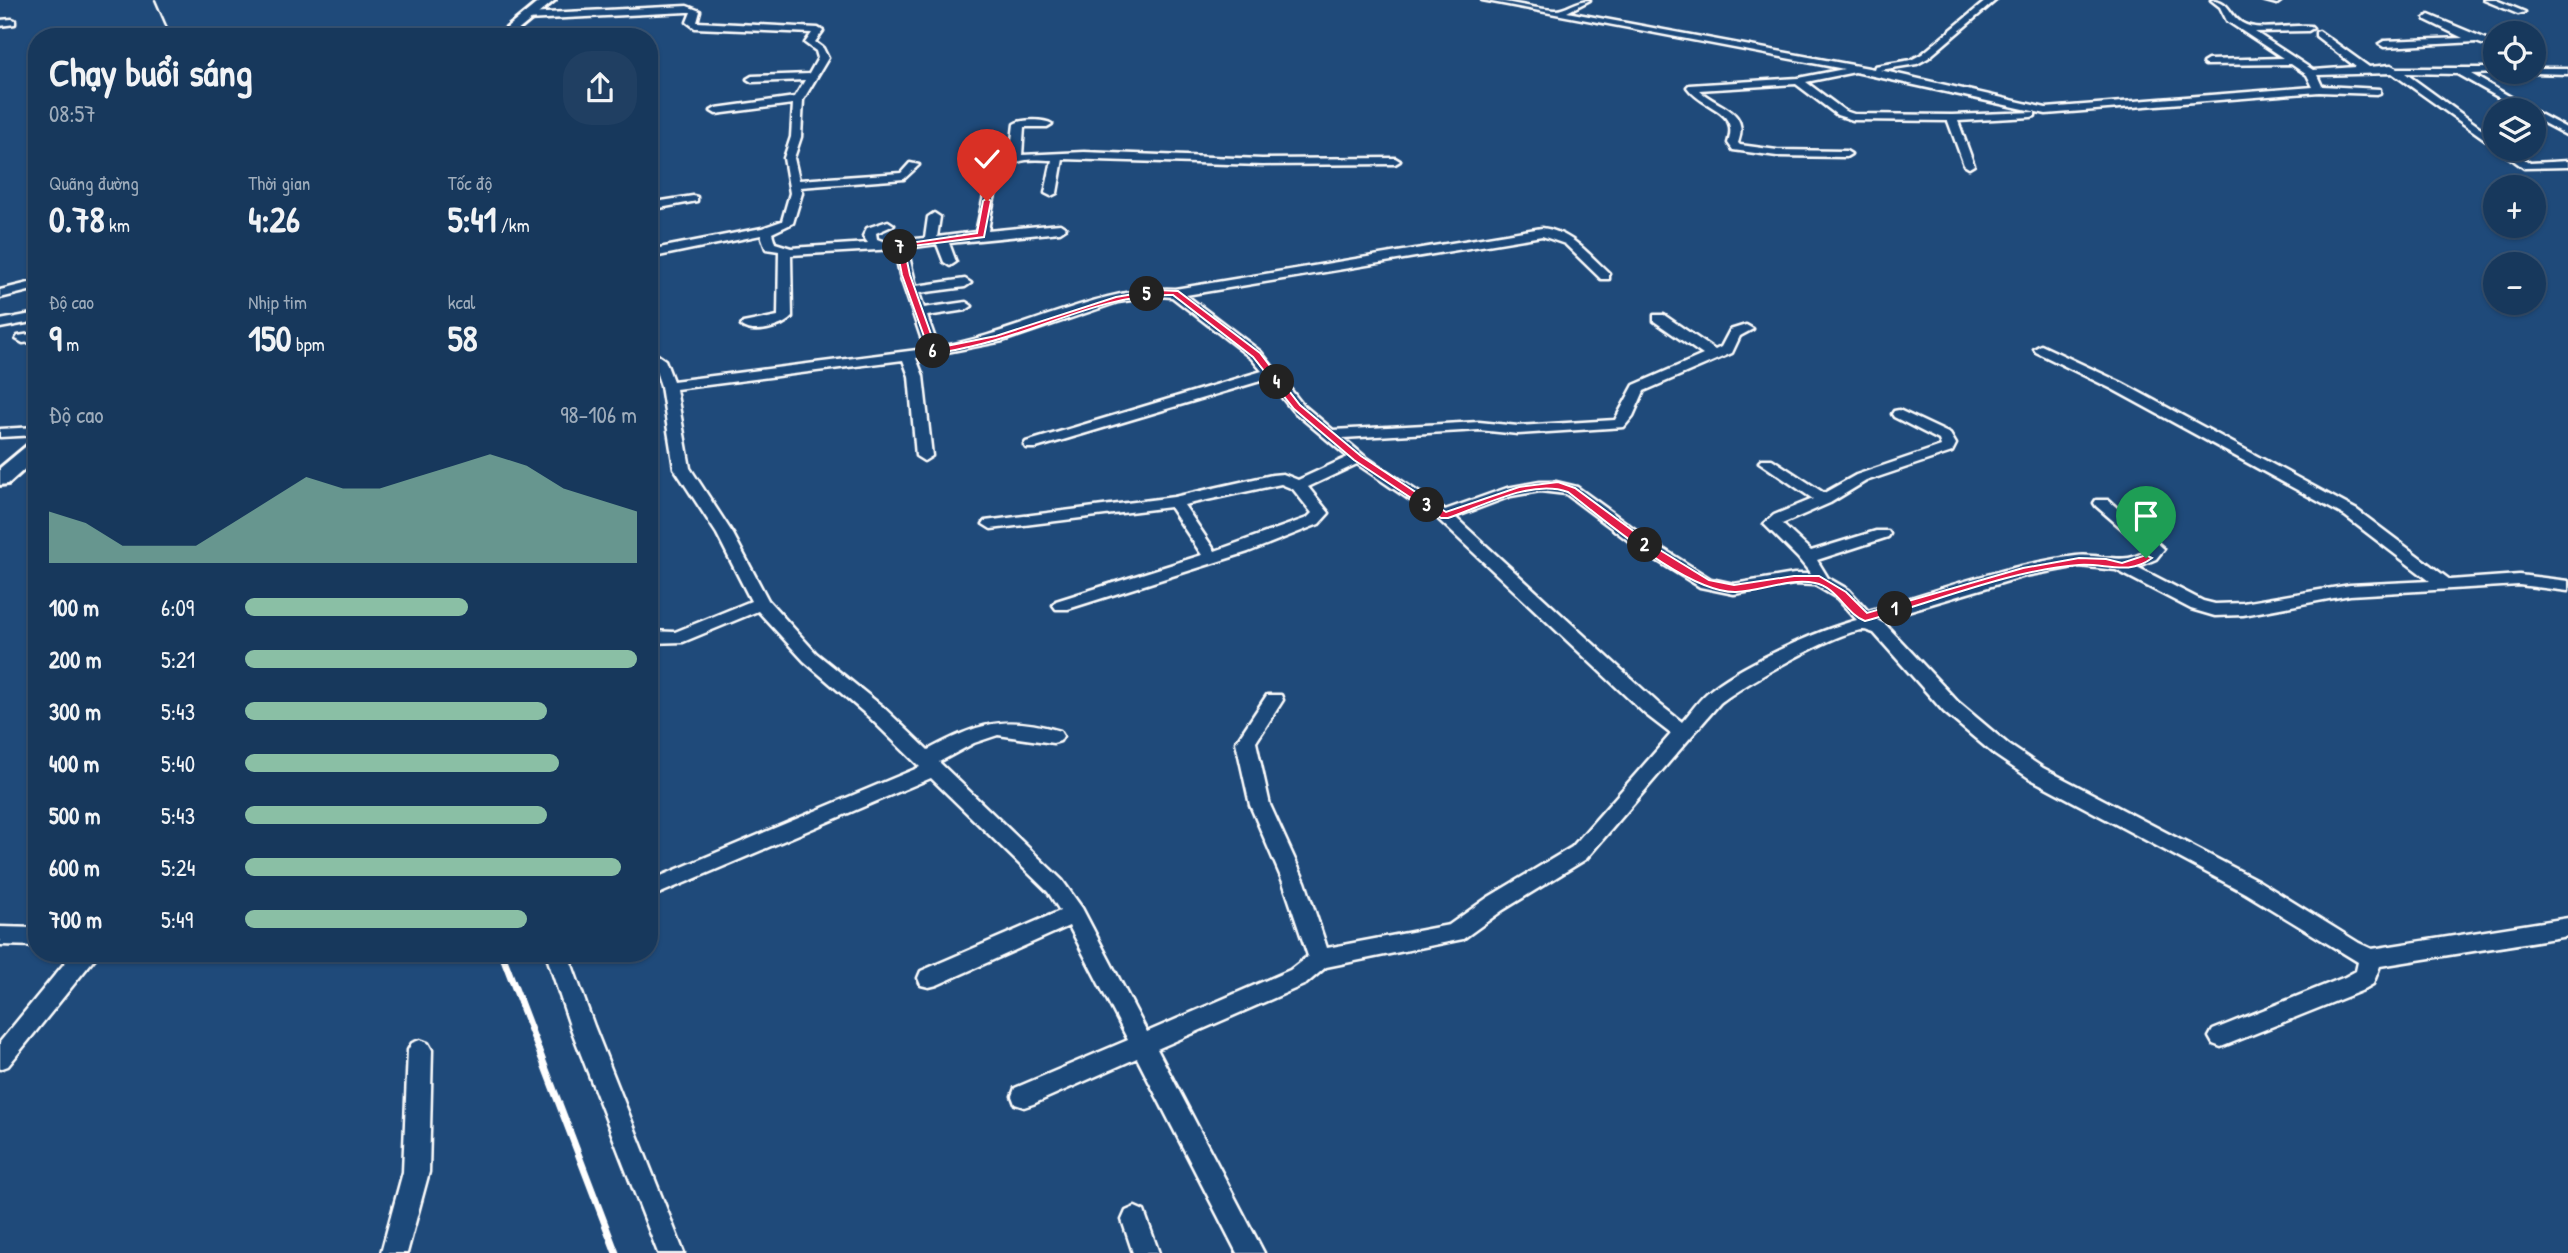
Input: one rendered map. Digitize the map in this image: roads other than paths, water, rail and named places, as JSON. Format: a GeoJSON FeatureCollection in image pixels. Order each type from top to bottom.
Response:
{"type":"FeatureCollection","features":[{"type":"Feature","properties":{"kind":"main road"},"geometry":{"type":"LineString","coordinates":[[513,28],[549,0]]}},
{"type":"Feature","properties":{"kind":"main road"},"geometry":{"type":"LineString","coordinates":[[0,480],[28,455]]}},
{"type":"Feature","properties":{"kind":"street"},"geometry":{"type":"LineString","coordinates":[[1486,0],[1861,69],[2039,110]]}},
{"type":"Feature","properties":{"kind":"street"},"geometry":{"type":"LineString","coordinates":[[1559,13],[1586,0]]}},
{"type":"Feature","properties":{"kind":"street"},"geometry":{"type":"LineString","coordinates":[[1846,154],[1777,153],[1737,148],[1733,143],[1737,124],[1695,94],[1692,87],[1798,81],[1914,62],[1992,0]]}},
{"type":"Feature","properties":{"kind":"street"},"geometry":{"type":"LineString","coordinates":[[2215,0],[2224,6],[2230,19],[2311,74],[2319,89]]}},
{"type":"Feature","properties":{"kind":"street"},"geometry":{"type":"LineString","coordinates":[[2266,0],[2277,1]]}},
{"type":"Feature","properties":{"kind":"street"},"geometry":{"type":"LineString","coordinates":[[2488,0],[2521,12]]}},
{"type":"Feature","properties":{"kind":"street"},"geometry":{"type":"LineString","coordinates":[[526,17],[687,9],[696,11],[691,22],[695,25],[818,31],[810,43],[820,50],[823,58],[797,100],[796,137],[789,158],[796,184],[793,207],[787,223],[765,231],[658,252]]}},
{"type":"Feature","properties":{"kind":"street"},"geometry":{"type":"LineString","coordinates":[[2429,18],[2483,42]]}},
{"type":"Feature","properties":{"kind":"street"},"geometry":{"type":"LineString","coordinates":[[2244,29],[2308,28]]}},
{"type":"Feature","properties":{"kind":"street"},"geometry":{"type":"LineString","coordinates":[[2319,34],[2336,50],[2365,69]]}},
{"type":"Feature","properties":{"kind":"street"},"geometry":{"type":"LineString","coordinates":[[2384,44],[2474,40]]}},
{"type":"Feature","properties":{"kind":"street"},"geometry":{"type":"LineString","coordinates":[[2208,63],[2290,61]]}},
{"type":"Feature","properties":{"kind":"street"},"geometry":{"type":"LineString","coordinates":[[2546,65],[2564,71]]}},
{"type":"Feature","properties":{"kind":"street"},"geometry":{"type":"LineString","coordinates":[[2311,74],[2327,70],[2392,68],[2483,71]]}},
{"type":"Feature","properties":{"kind":"street"},"geometry":{"type":"LineString","coordinates":[[2392,68],[2445,110],[2483,135]]}},
{"type":"Feature","properties":{"kind":"street"},"geometry":{"type":"LineString","coordinates":[[2458,71],[2506,98]]}},
{"type":"Feature","properties":{"kind":"street"},"geometry":{"type":"LineString","coordinates":[[2546,71],[2564,71]]}},
{"type":"Feature","properties":{"kind":"street"},"geometry":{"type":"LineString","coordinates":[[752,79],[812,77]]}},
{"type":"Feature","properties":{"kind":"street"},"geometry":{"type":"LineString","coordinates":[[1798,81],[1845,116],[1952,118],[2319,89],[2377,91]]}},
{"type":"Feature","properties":{"kind":"street"},"geometry":{"type":"LineString","coordinates":[[716,111],[797,100]]}},
{"type":"Feature","properties":{"kind":"street"},"geometry":{"type":"LineString","coordinates":[[1952,118],[1969,165]]}},
{"type":"Feature","properties":{"kind":"street"},"geometry":{"type":"LineString","coordinates":[[2546,121],[2568,133]]}},
{"type":"Feature","properties":{"kind":"street"},"geometry":{"type":"LineString","coordinates":[[981,235],[987,201],[1000,174],[1014,159],[1019,124],[1047,124]]}},
{"type":"Feature","properties":{"kind":"street"},"geometry":{"type":"LineString","coordinates":[[970,150],[975,155],[1002,156],[1000,160],[1058,156],[1262,162],[1395,161]]}},
{"type":"Feature","properties":{"kind":"street"},"geometry":{"type":"LineString","coordinates":[[1051,193],[1058,156]]}},
{"type":"Feature","properties":{"kind":"street"},"geometry":{"type":"LineString","coordinates":[[2520,161],[2528,166],[2568,164]]}},
{"type":"Feature","properties":{"kind":"street"},"geometry":{"type":"LineString","coordinates":[[796,184],[904,176],[914,165]]}},
{"type":"Feature","properties":{"kind":"street"},"geometry":{"type":"LineString","coordinates":[[658,205],[693,199]]}},
{"type":"Feature","properties":{"kind":"street"},"geometry":{"type":"LineString","coordinates":[[934,217],[936,241],[950,262]]}},
{"type":"Feature","properties":{"kind":"street"},"geometry":{"type":"LineString","coordinates":[[883,246],[872,241],[869,236],[871,231],[888,225]]}},
{"type":"Feature","properties":{"kind":"street"},"geometry":{"type":"LineString","coordinates":[[785,253],[900,245],[1060,228]]}},
{"type":"Feature","properties":{"kind":"street"},"geometry":{"type":"LineString","coordinates":[[748,326],[779,322],[785,317],[785,248],[771,246],[765,231]]}},
{"type":"Feature","properties":{"kind":"street"},"geometry":{"type":"LineString","coordinates":[[662,389],[933,352],[998,338],[1116,299],[1157,292],[1175,293],[1542,232],[1552,232],[1567,240],[1605,276]]}},
{"type":"Feature","properties":{"kind":"street"},"geometry":{"type":"LineString","coordinates":[[900,245],[906,275],[933,352]]}},
{"type":"Feature","properties":{"kind":"street"},"geometry":{"type":"LineString","coordinates":[[912,290],[965,283]]}},
{"type":"Feature","properties":{"kind":"street"},"geometry":{"type":"LineString","coordinates":[[0,294],[28,287]]}},
{"type":"Feature","properties":{"kind":"street"},"geometry":{"type":"LineString","coordinates":[[1175,293],[1242,343],[1271,373],[1297,407],[1358,458],[1444,516],[1652,709],[1682,732]]}},
{"type":"Feature","properties":{"kind":"street"},"geometry":{"type":"LineString","coordinates":[[919,313],[967,306]]}},
{"type":"Feature","properties":{"kind":"street"},"geometry":{"type":"LineString","coordinates":[[1659,318],[1690,342],[1713,355]]}},
{"type":"Feature","properties":{"kind":"street"},"geometry":{"type":"LineString","coordinates":[[0,324],[28,319]]}},
{"type":"Feature","properties":{"kind":"street"},"geometry":{"type":"LineString","coordinates":[[1332,434],[1479,426],[1518,430],[1619,424],[1630,409],[1633,395],[1639,388],[1727,350],[1735,333],[1746,329]]}},
{"type":"Feature","properties":{"kind":"street"},"geometry":{"type":"LineString","coordinates":[[2041,349],[2117,386],[2351,513],[2446,585]]}},
{"type":"Feature","properties":{"kind":"street"},"geometry":{"type":"LineString","coordinates":[[908,356],[916,376],[924,456]]}},
{"type":"Feature","properties":{"kind":"street"},"geometry":{"type":"LineString","coordinates":[[658,361],[662,389],[682,468],[725,534],[761,603],[810,656],[876,712],[1055,886],[1074,915],[1245,1251]]}},
{"type":"Feature","properties":{"kind":"street"},"geometry":{"type":"LineString","coordinates":[[1031,444],[1271,373]]}},
{"type":"Feature","properties":{"kind":"street"},"geometry":{"type":"LineString","coordinates":[[1819,580],[1820,575],[1807,558],[1772,524],[1824,500],[1861,478],[1947,449],[1949,444],[1945,437],[1899,414]]}},
{"type":"Feature","properties":{"kind":"street"},"geometry":{"type":"LineString","coordinates":[[0,433],[28,431]]}},
{"type":"Feature","properties":{"kind":"street"},"geometry":{"type":"LineString","coordinates":[[1298,486],[1358,458]]}},
{"type":"Feature","properties":{"kind":"street"},"geometry":{"type":"LineString","coordinates":[[1767,462],[1824,500]]}},
{"type":"Feature","properties":{"kind":"street"},"geometry":{"type":"LineString","coordinates":[[991,524],[1174,502],[1283,479],[1298,486],[1321,513],[1319,517],[1270,538],[1062,605]]}},
{"type":"Feature","properties":{"kind":"street"},"geometry":{"type":"LineString","coordinates":[[1444,516],[1522,489],[1558,485],[1571,490],[1651,549],[1706,583],[1734,589],[1794,579],[1819,580],[1843,594],[1868,622],[1880,629],[1951,706],[2002,750],[2036,773],[2252,887],[2351,949],[2371,958],[2568,927]]}},
{"type":"Feature","properties":{"kind":"street"},"geometry":{"type":"LineString","coordinates":[[1174,502],[1211,557]]}},
{"type":"Feature","properties":{"kind":"street"},"geometry":{"type":"LineString","coordinates":[[2102,503],[2156,549],[2146,558],[2122,566]]}},
{"type":"Feature","properties":{"kind":"street"},"geometry":{"type":"LineString","coordinates":[[1807,558],[1882,534]]}},
{"type":"Feature","properties":{"kind":"street"},"geometry":{"type":"LineString","coordinates":[[1024,1096],[1298,977],[1320,959],[1455,933],[1495,904],[1579,853],[1713,698],[1738,680],[1837,631],[2023,571],[2079,561],[2106,562],[2122,566],[2197,605],[2215,610],[2242,609],[2350,590],[2519,580],[2568,586]]}},
{"type":"Feature","properties":{"kind":"street"},"geometry":{"type":"LineString","coordinates":[[658,637],[677,638],[761,603]]}},
{"type":"Feature","properties":{"kind":"street"},"geometry":{"type":"LineString","coordinates":[[1274,700],[1246,742],[1248,755],[1260,805],[1294,882],[1320,959]]}},
{"type":"Feature","properties":{"kind":"street"},"geometry":{"type":"LineString","coordinates":[[658,886],[928,765],[967,738],[997,728],[1053,736]]}},
{"type":"Feature","properties":{"kind":"street"},"geometry":{"type":"LineString","coordinates":[[929,978],[1074,915]]}},
{"type":"Feature","properties":{"kind":"street"},"geometry":{"type":"LineString","coordinates":[[0,936],[28,937]]}},
{"type":"Feature","properties":{"kind":"street"},"geometry":{"type":"LineString","coordinates":[[2221,1037],[2353,984],[2365,977],[2371,958]]}},
{"type":"Feature","properties":{"kind":"street"},"geometry":{"type":"LineString","coordinates":[[0,1059],[81,962]]}},
{"type":"Feature","properties":{"kind":"street"},"geometry":{"type":"LineString","coordinates":[[560,962],[671,1253]]}},
{"type":"Feature","properties":{"kind":"street"},"geometry":{"type":"LineString","coordinates":[[394,1253],[416,1172],[420,1050]]}},
{"type":"Feature","properties":{"kind":"street"},"geometry":{"type":"LineString","coordinates":[[1135,1220],[1146,1253]]}},
{"type":"Feature","properties":{"kind":"railway"},"geometry":{"type":"LineString","coordinates":[[155,0],[167,28]]}},
{"type":"Feature","properties":{"kind":"railway"},"geometry":{"type":"LineString","coordinates":[[505,962],[616,1253]]}}]}
